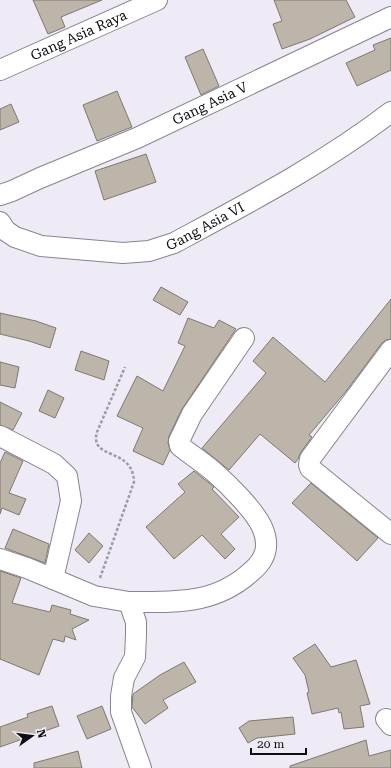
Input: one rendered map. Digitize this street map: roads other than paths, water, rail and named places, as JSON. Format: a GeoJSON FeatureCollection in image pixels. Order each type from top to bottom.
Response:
{"type":"FeatureCollection","features":[{"type":"Feature","properties":{"kind":"street","name":"Gang Asia Raya"},"geometry":{"type":"LineString","coordinates":[[0,70],[157,0]]}},
{"type":"Feature","properties":{"kind":"street","name":"Gang Asia V"},"geometry":{"type":"LineString","coordinates":[[0,195],[137,138],[391,17]]}},
{"type":"Feature","properties":{"kind":"street","name":"Gang Asia VI"},"geometry":{"type":"LineString","coordinates":[[0,222],[6,231],[15,237],[41,246],[123,253],[150,251],[162,248],[276,189],[345,146],[391,112]]}},
{"type":"Feature","properties":{"kind":"street"},"geometry":{"type":"LineString","coordinates":[[0,559],[27,568],[94,596],[129,602],[175,602],[200,599],[219,593],[235,585],[249,575],[264,557],[266,538],[262,527],[248,507],[214,472],[180,446],[179,441],[192,414],[244,338]]}},
{"type":"Feature","properties":{"kind":"street"},"geometry":{"type":"LineString","coordinates":[[391,350],[310,459],[308,465],[391,534]]}},
{"type":"Feature","properties":{"kind":"street"},"geometry":{"type":"LineString","coordinates":[[0,436],[54,464],[67,476],[71,501],[53,579]]}},
{"type":"Feature","properties":{"kind":"street"},"geometry":{"type":"LineString","coordinates":[[129,602],[136,622],[135,657],[124,678],[121,696],[121,712],[142,768]]}}]}
